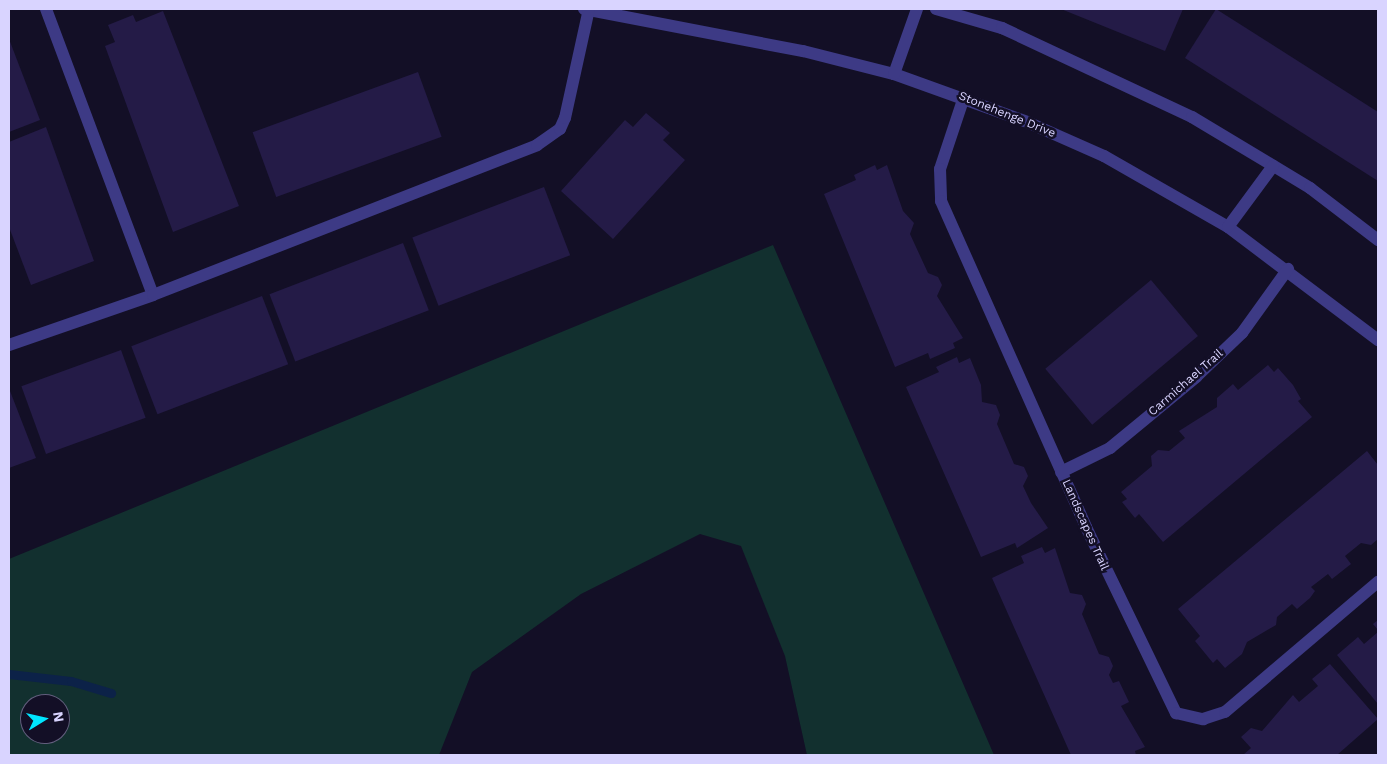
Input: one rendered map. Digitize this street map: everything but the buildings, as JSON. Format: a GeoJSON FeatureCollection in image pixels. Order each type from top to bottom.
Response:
{"type":"FeatureCollection","features":[{"type":"Feature","properties":{"kind":"street"},"geometry":{"type":"LineString","coordinates":[[46,9],[153,295]]}},
{"type":"Feature","properties":{"kind":"street"},"geometry":{"type":"LineString","coordinates":[[9,345],[153,295],[549,138],[565,118],[587,9]]}},
{"type":"Feature","properties":{"kind":"street","name":"Stonehenge Drive"},"geometry":{"type":"LineString","coordinates":[[587,9],[803,51],[894,74],[964,97],[1104,156],[1228,227],[1288,270],[1378,340]]}},
{"type":"Feature","properties":{"kind":"street"},"geometry":{"type":"LineString","coordinates":[[894,74],[917,9]]}},
{"type":"Feature","properties":{"kind":"street"},"geometry":{"type":"LineString","coordinates":[[936,9],[1002,28],[1127,84],[1273,166],[1378,240]]}},
{"type":"Feature","properties":{"kind":"street","name":"Landscapes Trail"},"geometry":{"type":"LineString","coordinates":[[964,97],[940,169],[941,200],[1061,472],[1176,713],[1203,719],[1225,712],[1378,582]]}},
{"type":"Feature","properties":{"kind":"street"},"geometry":{"type":"LineString","coordinates":[[1228,227],[1273,166]]}},
{"type":"Feature","properties":{"kind":"street","name":"Carmichael Trail"},"geometry":{"type":"LineString","coordinates":[[1061,472],[1110,448],[1196,377],[1242,332],[1288,270]]}},
{"type":"Feature","properties":{"kind":"green space"},"geometry":{"type":"Polygon","coordinates":[[[773,245],[994,755],[807,755],[785,656],[741,546],[700,534],[581,594],[472,672],[439,755],[9,755],[9,559],[773,245]]]}},
{"type":"Feature","properties":{"kind":"waterway"},"geometry":{"type":"LineString","coordinates":[[9,674],[71,681],[111,693]]}}]}
